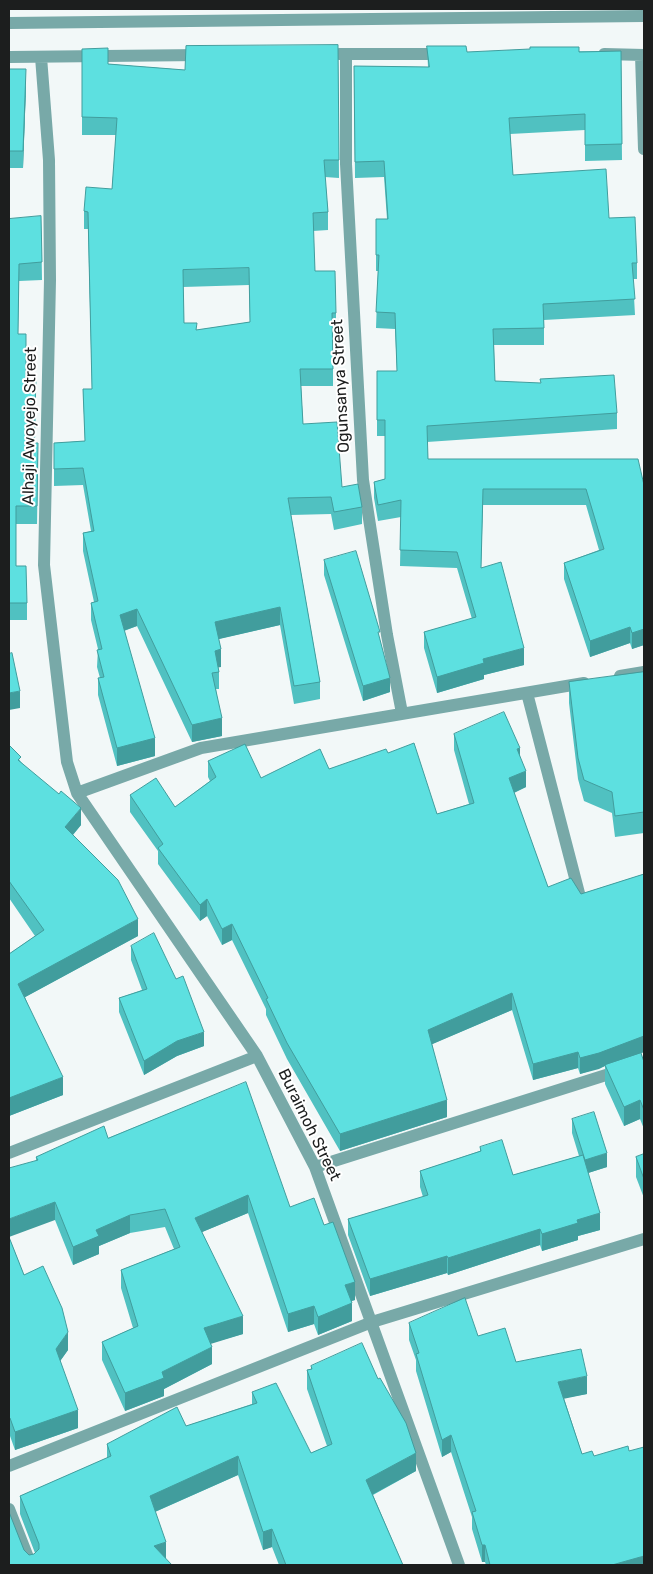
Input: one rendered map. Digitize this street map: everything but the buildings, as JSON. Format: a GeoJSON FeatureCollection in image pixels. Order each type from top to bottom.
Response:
{"type":"FeatureCollection","features":[{"type":"Feature","properties":{"kind":"street"},"geometry":{"type":"LineString","coordinates":[[9,23],[644,16]]}},
{"type":"Feature","properties":{"kind":"street"},"geometry":{"type":"LineString","coordinates":[[326,54],[454,54]]}},
{"type":"Feature","properties":{"kind":"street","name":"Ogunsanya Street"},"geometry":{"type":"LineString","coordinates":[[346,54],[346,164],[363,480],[382,607],[402,713]]}},
{"type":"Feature","properties":{"kind":"street"},"geometry":{"type":"LineString","coordinates":[[592,54],[643,55],[644,149]]}},
{"type":"Feature","properties":{"kind":"street"},"geometry":{"type":"LineString","coordinates":[[9,57],[218,55]]}},
{"type":"Feature","properties":{"kind":"street","name":"Alhaji Awoyejo Street"},"geometry":{"type":"LineString","coordinates":[[42,57],[49,160],[50,271],[44,565],[67,762],[77,793]]}},
{"type":"Feature","properties":{"kind":"street"},"geometry":{"type":"LineString","coordinates":[[77,793],[201,748],[644,672]]}},
{"type":"Feature","properties":{"kind":"street"},"geometry":{"type":"LineString","coordinates":[[527,693],[580,897]]}},
{"type":"Feature","properties":{"kind":"street","name":"Buraimoh Street"},"geometry":{"type":"LineString","coordinates":[[77,793],[257,1056],[315,1167],[459,1565]]}},
{"type":"Feature","properties":{"kind":"street"},"geometry":{"type":"LineString","coordinates":[[9,1153],[257,1056]]}},
{"type":"Feature","properties":{"kind":"street"},"geometry":{"type":"LineString","coordinates":[[315,1167],[644,1063]]}},
{"type":"Feature","properties":{"kind":"street"},"geometry":{"type":"LineString","coordinates":[[9,1466],[372,1322],[644,1239]]}},
{"type":"Feature","properties":{"kind":"street"},"geometry":{"type":"LineString","coordinates":[[9,1508],[31,1565]]}}]}
